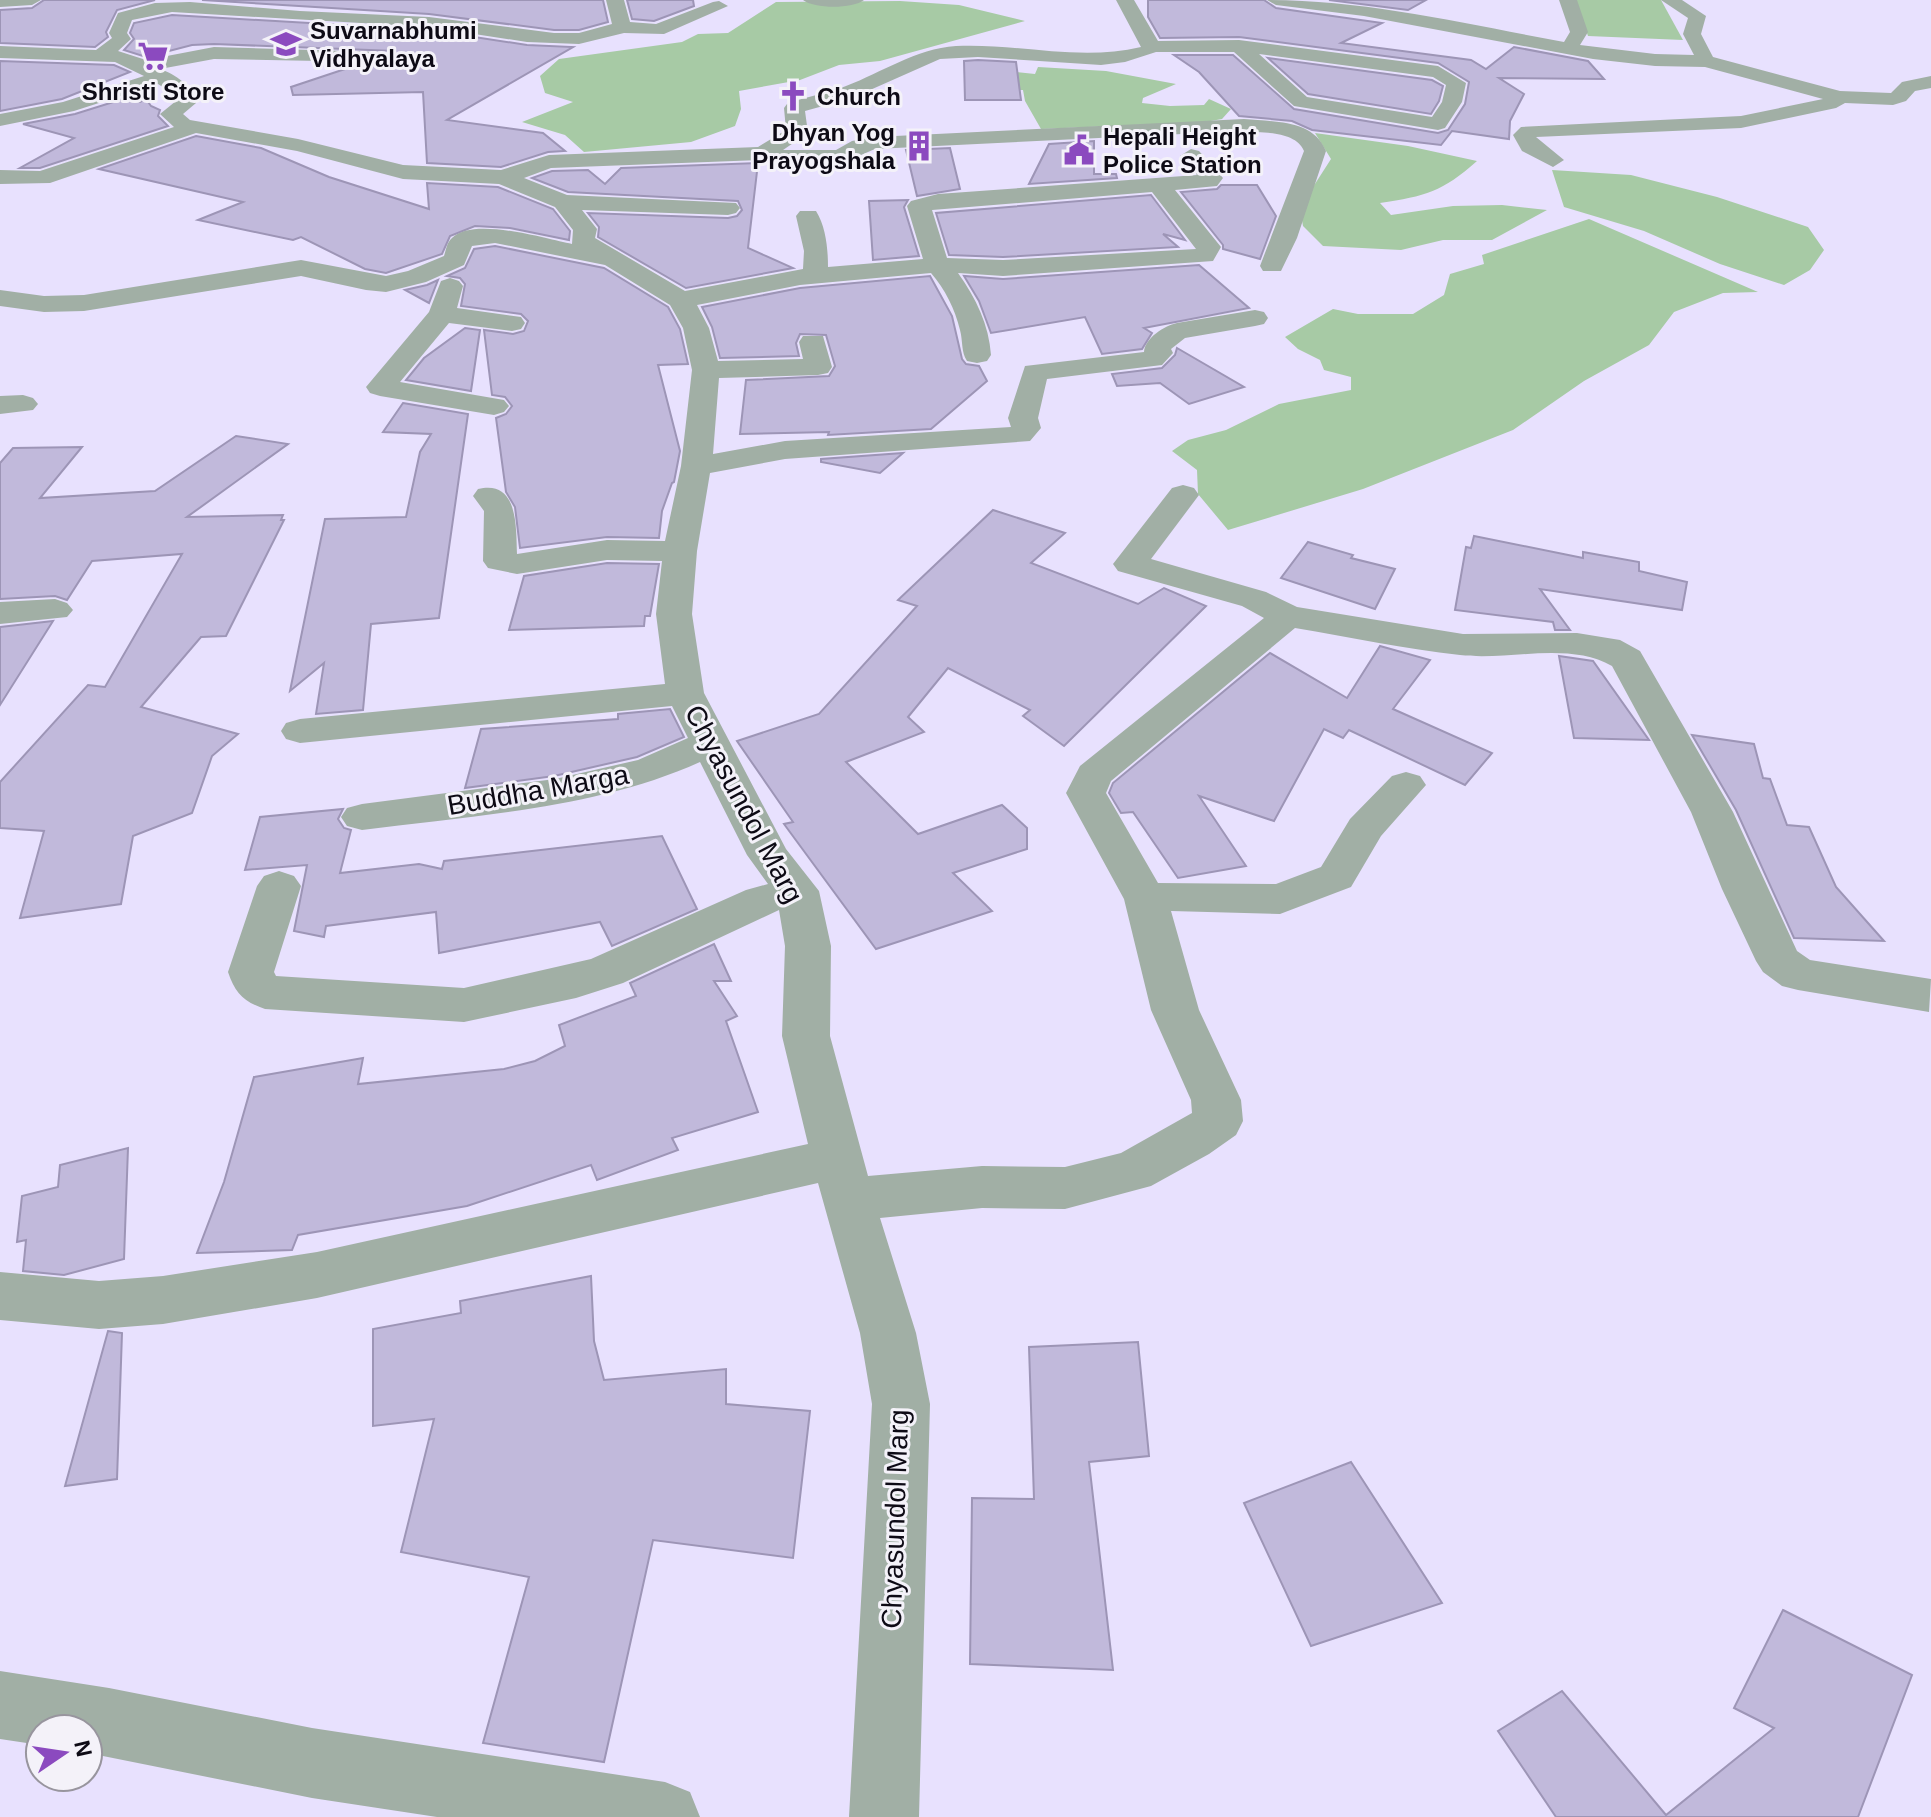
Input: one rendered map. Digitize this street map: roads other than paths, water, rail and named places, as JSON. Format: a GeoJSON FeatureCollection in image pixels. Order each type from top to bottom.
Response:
{"type":"FeatureCollection","features":[{"type":"Feature","properties":{"kind":"street"},"geometry":{"type":"LineString","coordinates":[[0,2],[32,0]]}},
{"type":"Feature","properties":{"kind":"street"},"geometry":{"type":"LineString","coordinates":[[615,0],[622,27]]}},
{"type":"Feature","properties":{"kind":"street"},"geometry":{"type":"LineString","coordinates":[[812,0],[855,0]]}},
{"type":"Feature","properties":{"kind":"street"},"geometry":{"type":"LineString","coordinates":[[1125,0],[1150,47]]}},
{"type":"Feature","properties":{"kind":"street"},"geometry":{"type":"LineString","coordinates":[[1276,0],[1368,12],[1569,48],[1655,60],[1706,61],[1839,97],[1893,99],[1909,86],[1931,82]]}},
{"type":"Feature","properties":{"kind":"street"},"geometry":{"type":"LineString","coordinates":[[1368,12],[1392,0]]}},
{"type":"Feature","properties":{"kind":"street"},"geometry":{"type":"LineString","coordinates":[[1568,0],[1579,32],[1569,48]]}},
{"type":"Feature","properties":{"kind":"street"},"geometry":{"type":"LineString","coordinates":[[1670,0],[1697,16],[1692,34],[1706,61]]}},
{"type":"Feature","properties":{"kind":"street"},"geometry":{"type":"LineString","coordinates":[[101,55],[122,39],[118,33],[124,17],[160,4],[434,22],[509,34],[582,38],[596,37],[622,27],[658,30],[719,6]]}},
{"type":"Feature","properties":{"kind":"street"},"geometry":{"type":"LineString","coordinates":[[1150,47],[1239,46],[1438,72],[1456,83],[1452,102],[1438,124],[1301,102],[1239,46]]}},
{"type":"Feature","properties":{"kind":"street"},"geometry":{"type":"LineString","coordinates":[[763,153],[797,133],[794,108],[853,91],[913,60],[934,54],[992,52],[1110,58],[1136,55],[1148,51],[1150,47]]}},
{"type":"Feature","properties":{"kind":"street"},"geometry":{"type":"LineString","coordinates":[[0,52],[101,55],[134,61],[163,76],[184,92],[186,103],[170,114],[183,124],[298,145],[403,172],[503,177],[563,202],[728,208]]}},
{"type":"Feature","properties":{"kind":"street"},"geometry":{"type":"LineString","coordinates":[[144,66],[214,53],[374,56]]}},
{"type":"Feature","properties":{"kind":"street"},"geometry":{"type":"LineString","coordinates":[[0,120],[67,107],[163,76]]}},
{"type":"Feature","properties":{"kind":"street"},"geometry":{"type":"LineString","coordinates":[[1553,160],[1530,146],[1524,135],[1528,131],[1542,128],[1741,122],[1836,102],[1839,97]]}},
{"type":"Feature","properties":{"kind":"street"},"geometry":{"type":"LineString","coordinates":[[503,177],[549,162],[763,153],[773,157],[840,157],[860,146],[875,143],[1244,125],[1294,131],[1311,141],[1315,151],[1295,202],[1289,233],[1272,266]]}},
{"type":"Feature","properties":{"kind":"street"},"geometry":{"type":"LineString","coordinates":[[0,177],[42,178],[195,127]]}},
{"type":"Feature","properties":{"kind":"street"},"geometry":{"type":"LineString","coordinates":[[977,355],[978,340],[949,276],[937,265],[919,206],[924,202],[1209,181],[1212,178],[1191,156]]}},
{"type":"Feature","properties":{"kind":"street"},"geometry":{"type":"LineString","coordinates":[[364,189],[403,172]]}},
{"type":"Feature","properties":{"kind":"street"},"geometry":{"type":"LineString","coordinates":[[563,202],[585,229],[582,241],[681,300],[816,275],[937,265],[1003,268],[1204,256],[1209,247],[1160,187]]}},
{"type":"Feature","properties":{"kind":"street"},"geometry":{"type":"LineString","coordinates":[[808,216],[815,238],[816,275]]}},
{"type":"Feature","properties":{"kind":"street"},"geometry":{"type":"LineString","coordinates":[[494,406],[380,387],[442,314],[461,242],[471,237],[487,236],[607,258]]}},
{"type":"Feature","properties":{"kind":"street"},"geometry":{"type":"LineString","coordinates":[[0,298],[44,304],[84,303],[301,268],[322,269],[375,284],[420,275],[455,260]]}},
{"type":"Feature","properties":{"kind":"street","name":"Chyasundol Marg"},"geometry":{"type":"LineString","coordinates":[[681,300],[696,328],[706,370],[696,466],[680,551],[674,614],[685,693],[768,855],[797,891],[808,946],[806,1036],[888,1333],[901,1404],[884,1817]]}},
{"type":"Feature","properties":{"kind":"street"},"geometry":{"type":"LineString","coordinates":[[442,314],[512,323]]}},
{"type":"Feature","properties":{"kind":"street"},"geometry":{"type":"LineString","coordinates":[[696,466],[785,450],[1019,435],[1026,428],[1023,418],[1035,372],[1152,359],[1159,353],[1157,347],[1177,331],[1255,318]]}},
{"type":"Feature","properties":{"kind":"street"},"geometry":{"type":"LineString","coordinates":[[706,370],[818,367],[813,342]]}},
{"type":"Feature","properties":{"kind":"street"},"geometry":{"type":"LineString","coordinates":[[1183,495],[1130,564],[1254,599],[1288,616],[1463,645],[1592,646],[1607,648],[1627,659],[1712,812],[1779,961],[1798,974],[1929,995]]}},
{"type":"Feature","properties":{"kind":"street"},"geometry":{"type":"LineString","coordinates":[[489,496],[500,511],[500,561],[517,564],[607,550],[680,551]]}},
{"type":"Feature","properties":{"kind":"street"},"geometry":{"type":"LineString","coordinates":[[0,613],[55,610]]}},
{"type":"Feature","properties":{"kind":"street"},"geometry":{"type":"LineString","coordinates":[[0,1296],[99,1305],[163,1300],[317,1275],[843,1178],[982,1187],[1065,1188],[1133,1171],[1191,1140],[1218,1121],[1216,1100],[1175,1010],[1146,899],[1086,793],[1094,775],[1288,616]]}},
{"type":"Feature","properties":{"kind":"street"},"geometry":{"type":"LineString","coordinates":[[300,731],[685,693]]}},
{"type":"Feature","properties":{"kind":"street","name":"Buddha Marga"},"geometry":{"type":"LineString","coordinates":[[362,817],[555,792],[651,769],[709,743]]}},
{"type":"Feature","properties":{"kind":"street"},"geometry":{"type":"LineString","coordinates":[[1146,899],[1170,896],[1280,899],[1336,877],[1365,828],[1406,785]]}},
{"type":"Feature","properties":{"kind":"street"},"geometry":{"type":"LineString","coordinates":[[279,886],[251,972],[255,984],[265,992],[464,1005],[576,981],[607,971],[761,900],[797,891]]}},
{"type":"Feature","properties":{"kind":"street"},"geometry":{"type":"LineString","coordinates":[[0,1705],[109,1722],[312,1763],[665,1817]]}},
{"type":"Feature","properties":{"kind":"place","name":"Suvarnabhumi Vidhyalaya"},"geometry":{"type":"Point","coordinates":[286,44]}},
{"type":"Feature","properties":{"kind":"place","name":"Shristi Store"},"geometry":{"type":"Point","coordinates":[153,56]}},
{"type":"Feature","properties":{"kind":"place","name":"Church"},"geometry":{"type":"Point","coordinates":[793,96]}},
{"type":"Feature","properties":{"kind":"place","name":"Dhyan Yog Prayogshala"},"geometry":{"type":"Point","coordinates":[919,146]}},
{"type":"Feature","properties":{"kind":"place","name":"Hepali Height Police Station"},"geometry":{"type":"Point","coordinates":[1079,150]}}]}
